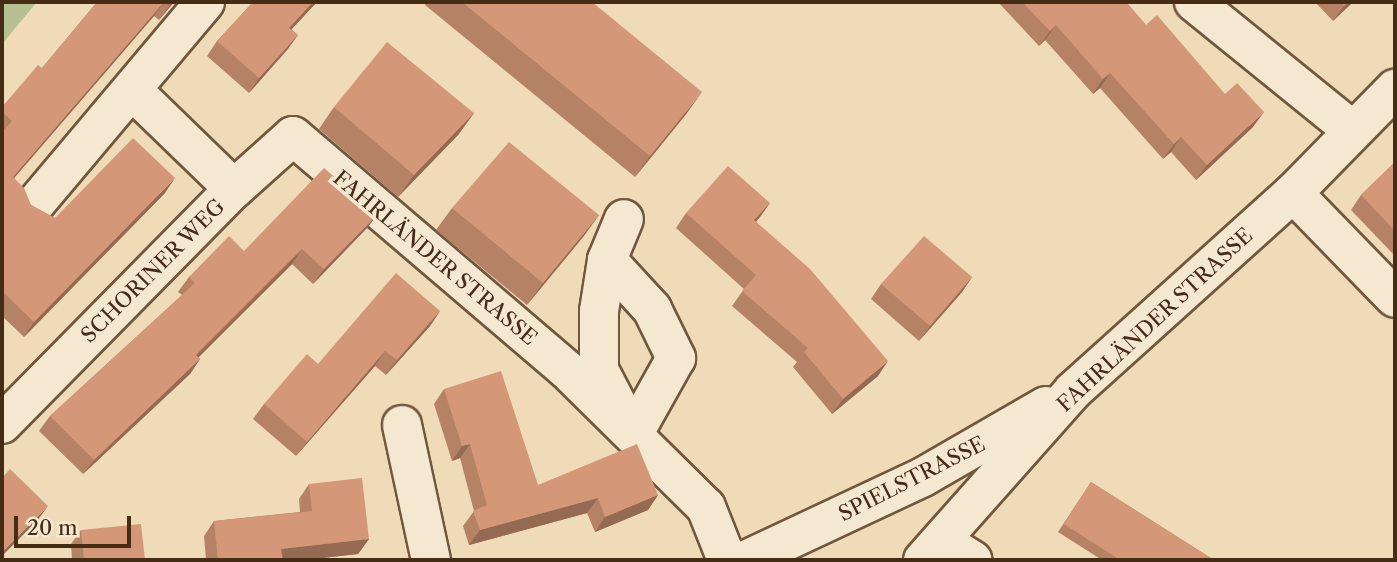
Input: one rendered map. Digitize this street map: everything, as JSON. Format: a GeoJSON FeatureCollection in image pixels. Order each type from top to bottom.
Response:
{"type":"FeatureCollection","features":[{"type":"Feature","properties":{"kind":"street"},"geometry":{"type":"LineString","coordinates":[[35,204],[205,2]]}},
{"type":"Feature","properties":{"kind":"street"},"geometry":{"type":"LineString","coordinates":[[1194,2],[1352,130]]}},
{"type":"Feature","properties":{"kind":"street","name":"FAHRLÄNDER STRASSE"},"geometry":{"type":"LineString","coordinates":[[946,554],[1073,391],[1293,193],[1395,89]]}},
{"type":"Feature","properties":{"kind":"street","name":"SCHORINER WEG"},"geometry":{"type":"LineString","coordinates":[[2,424],[234,189],[132,90]]}},
{"type":"Feature","properties":{"kind":"street","name":"FAHRLÄNDER STRASSE"},"geometry":{"type":"LineString","coordinates":[[234,189],[293,136],[567,370],[706,507],[727,560]]}},
{"type":"Feature","properties":{"kind":"street"},"geometry":{"type":"LineString","coordinates":[[1293,193],[1395,298]]}},
{"type":"Feature","properties":{"kind":"street","name":"FAHRLÄNDER STRASSE"},"geometry":{"type":"LineString","coordinates":[[624,219],[607,260],[599,312],[599,370],[633,435]]}},
{"type":"Feature","properties":{"kind":"street"},"geometry":{"type":"LineString","coordinates":[[607,260],[652,309],[676,358],[633,435]]}},
{"type":"Feature","properties":{"kind":"street","name":"SPIELSTRASSE"},"geometry":{"type":"LineString","coordinates":[[746,560],[923,477],[1073,391]]}},
{"type":"Feature","properties":{"kind":"street"},"geometry":{"type":"LineString","coordinates":[[402,425],[431,560]]}},
{"type":"Feature","properties":{"kind":"green space"},"geometry":{"type":"Polygon","coordinates":[[[2,2],[37,2],[2,44],[2,2]]]}},
{"type":"Feature","properties":{"kind":"building"},"geometry":{"type":"Polygon","coordinates":[[[97,2],[164,2],[13,177],[24,188],[31,205],[55,218],[133,138],[175,178],[34,322],[2,291],[2,132],[12,121],[2,112],[2,107],[38,65],[42,68],[97,2]]]}},
{"type":"Feature","properties":{"kind":"building"},"geometry":{"type":"Polygon","coordinates":[[[253,2],[313,2],[289,28],[298,35],[259,78],[217,41],[253,2]]]}},
{"type":"Feature","properties":{"kind":"building"},"geometry":{"type":"Polygon","coordinates":[[[462,2],[592,2],[702,92],[650,156],[462,2]]]}},
{"type":"Feature","properties":{"kind":"building"},"geometry":{"type":"Polygon","coordinates":[[[1022,2],[1126,2],[1146,25],[1157,15],[1225,94],[1237,83],[1264,112],[1207,165],[1181,137],[1174,144],[1110,73],[1103,79],[1056,25],[1050,31],[1022,2]]]}},
{"type":"Feature","properties":{"kind":"building"},"geometry":{"type":"Polygon","coordinates":[[[387,42],[474,113],[414,175],[334,107],[387,42]]]}},
{"type":"Feature","properties":{"kind":"building"},"geometry":{"type":"Polygon","coordinates":[[[509,142],[599,215],[543,283],[452,208],[509,142]]]}},
{"type":"Feature","properties":{"kind":"building"},"geometry":{"type":"Polygon","coordinates":[[[1395,162],[1395,231],[1361,195],[1395,162]]]}},
{"type":"Feature","properties":{"kind":"building"},"geometry":{"type":"Polygon","coordinates":[[[728,166],[770,203],[754,220],[810,269],[888,361],[843,399],[804,352],[808,348],[742,291],[756,275],[686,213],[728,166]]]}},
{"type":"Feature","properties":{"kind":"building"},"geometry":{"type":"Polygon","coordinates":[[[324,168],[378,214],[324,269],[302,249],[196,355],[200,359],[94,460],[50,416],[195,283],[189,277],[229,236],[244,251],[324,168]]]}},
{"type":"Feature","properties":{"kind":"building"},"geometry":{"type":"Polygon","coordinates":[[[924,236],[972,277],[930,326],[881,284],[924,236]]]}},
{"type":"Feature","properties":{"kind":"building"},"geometry":{"type":"Polygon","coordinates":[[[396,273],[440,311],[397,360],[385,351],[307,442],[264,404],[307,354],[318,364],[396,273]]]}},
{"type":"Feature","properties":{"kind":"building"},"geometry":{"type":"Polygon","coordinates":[[[501,371],[538,485],[637,444],[658,495],[605,517],[598,498],[480,530],[473,511],[487,505],[470,444],[462,446],[444,389],[501,371]]]}},
{"type":"Feature","properties":{"kind":"building"},"geometry":{"type":"Polygon","coordinates":[[[10,469],[48,506],[2,552],[2,478],[10,469]]]}},
{"type":"Feature","properties":{"kind":"building"},"geometry":{"type":"Polygon","coordinates":[[[362,478],[369,539],[281,549],[283,560],[218,560],[214,521],[312,511],[309,484],[362,478]]]}},
{"type":"Feature","properties":{"kind":"building"},"geometry":{"type":"Polygon","coordinates":[[[1091,482],[1214,560],[1120,560],[1064,524],[1091,482]]]}},
{"type":"Feature","properties":{"kind":"building"},"geometry":{"type":"Polygon","coordinates":[[[141,524],[145,560],[84,560],[81,530],[141,524]]]}}]}
